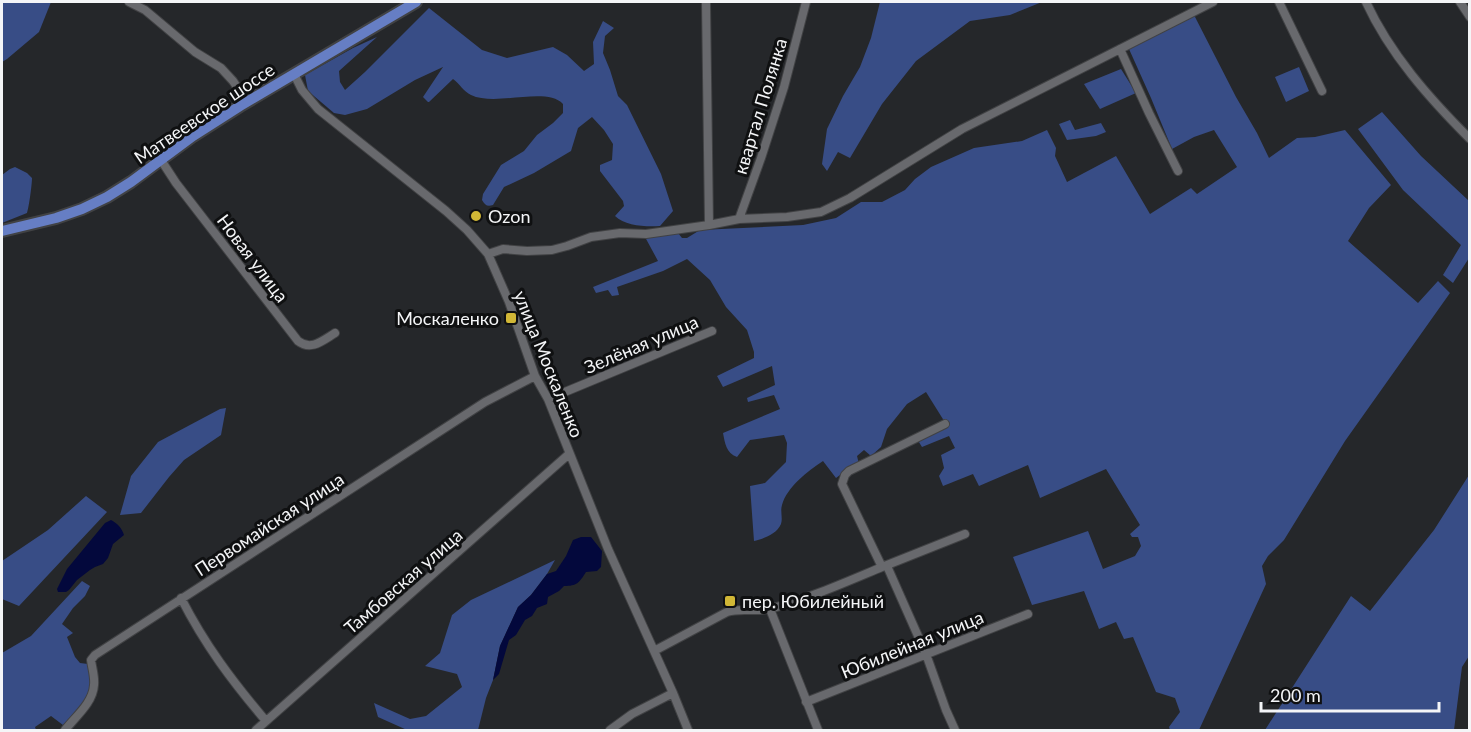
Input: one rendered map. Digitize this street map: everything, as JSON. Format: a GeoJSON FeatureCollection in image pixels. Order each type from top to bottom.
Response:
{"type":"FeatureCollection","features":[{"type":"Feature","properties":{"kind":"main road","name":"Матвеевское шоссе"},"geometry":{"type":"LineString","coordinates":[[2,231],[56,218],[107,197],[193,136],[416,2]]}},
{"type":"Feature","properties":{"kind":"street"},"geometry":{"type":"LineString","coordinates":[[129,2],[146,10],[195,52],[221,68],[247,102]]}},
{"type":"Feature","properties":{"kind":"street","name":"квартал Полянка"},"geometry":{"type":"LineString","coordinates":[[706,2],[709,225]]}},
{"type":"Feature","properties":{"kind":"street","name":"квартал Полянка"},"geometry":{"type":"LineString","coordinates":[[739,219],[784,87],[806,2]]}},
{"type":"Feature","properties":{"kind":"street"},"geometry":{"type":"LineString","coordinates":[[488,254],[503,249],[552,250],[591,237],[620,233],[646,234],[739,219],[821,212],[837,206],[962,129],[1213,2]]}},
{"type":"Feature","properties":{"kind":"street"},"geometry":{"type":"LineString","coordinates":[[1279,2],[1322,91]]}},
{"type":"Feature","properties":{"kind":"street"},"geometry":{"type":"LineString","coordinates":[[1366,2],[1400,59],[1439,109],[1470,139]]}},
{"type":"Feature","properties":{"kind":"street"},"geometry":{"type":"LineString","coordinates":[[1460,2],[1470,16]]}},
{"type":"Feature","properties":{"kind":"street"},"geometry":{"type":"LineString","coordinates":[[1119,49],[1178,171]]}},
{"type":"Feature","properties":{"kind":"street","name":"улица Москаленко"},"geometry":{"type":"LineString","coordinates":[[297,72],[302,90],[318,109],[446,212],[467,230],[488,254],[509,302],[535,376],[548,399],[608,549],[688,730]]}},
{"type":"Feature","properties":{"kind":"street","name":"Новая улица"},"geometry":{"type":"LineString","coordinates":[[161,160],[176,183],[302,345],[315,345],[335,333]]}},
{"type":"Feature","properties":{"kind":"street","name":"Зелёная улица"},"geometry":{"type":"LineString","coordinates":[[548,399],[712,331]]}},
{"type":"Feature","properties":{"kind":"street","name":"Первомайская улица"},"geometry":{"type":"LineString","coordinates":[[65,730],[89,701],[93,691],[95,683],[91,660],[95,655],[484,402],[535,376]]}},
{"type":"Feature","properties":{"kind":"street"},"geometry":{"type":"LineString","coordinates":[[945,424],[849,471],[843,480],[843,487],[926,654],[955,730]]}},
{"type":"Feature","properties":{"kind":"street","name":"Тамбовская улица"},"geometry":{"type":"LineString","coordinates":[[256,730],[569,454]]}},
{"type":"Feature","properties":{"kind":"street"},"geometry":{"type":"LineString","coordinates":[[654,651],[727,612],[770,609],[815,595],[965,534]]}},
{"type":"Feature","properties":{"kind":"street"},"geometry":{"type":"LineString","coordinates":[[181,598],[194,623],[229,676],[266,721]]}},
{"type":"Feature","properties":{"kind":"street"},"geometry":{"type":"LineString","coordinates":[[770,609],[818,730]]}},
{"type":"Feature","properties":{"kind":"street","name":"Юбилейная улица"},"geometry":{"type":"LineString","coordinates":[[806,702],[1028,614]]}},
{"type":"Feature","properties":{"kind":"street"},"geometry":{"type":"LineString","coordinates":[[610,730],[638,710],[673,693]]}},
{"type":"Feature","properties":{"kind":"shaded area"},"geometry":{"type":"Polygon","coordinates":[[[2,2],[51,2],[39,32],[2,62],[2,2]]]}},
{"type":"Feature","properties":{"kind":"shaded area"},"geometry":{"type":"Polygon","coordinates":[[[880,2],[1042,2],[1010,15],[970,21],[916,61],[882,104],[850,158],[838,152],[827,171],[822,164],[827,129],[860,67],[871,38],[880,2]]]}},
{"type":"Feature","properties":{"kind":"shaded area"},"geometry":{"type":"Polygon","coordinates":[[[429,8],[482,50],[507,58],[553,47],[567,55],[584,71],[594,64],[593,42],[603,21],[614,28],[605,36],[603,53],[618,96],[627,105],[661,174],[673,211],[660,226],[630,224],[615,216],[624,206],[623,201],[600,171],[600,165],[612,160],[613,144],[592,117],[578,128],[571,151],[534,173],[504,187],[493,205],[488,206],[484,203],[483,194],[501,165],[524,151],[537,135],[563,113],[563,104],[555,99],[533,96],[481,98],[468,94],[453,79],[428,102],[423,97],[443,67],[415,80],[367,109],[345,115],[334,113],[308,91],[305,75],[377,37],[339,71],[340,82],[345,90],[429,8]]]}},
{"type":"Feature","properties":{"kind":"shaded area"},"geometry":{"type":"Polygon","coordinates":[[[1194,15],[1269,158],[1297,138],[1315,137],[1345,130],[1391,185],[1369,208],[1348,241],[1418,303],[1438,281],[1450,293],[1345,441],[1284,540],[1268,556],[1262,566],[1266,584],[1199,730],[1170,730],[1169,727],[1180,712],[1175,698],[1156,692],[1133,637],[1124,639],[1116,622],[1099,629],[1084,591],[1032,605],[1013,557],[1088,531],[1103,569],[1135,556],[1141,546],[1138,537],[1132,537],[1130,534],[1140,525],[1106,469],[1040,498],[1028,465],[979,486],[973,474],[943,486],[939,476],[944,468],[941,455],[955,448],[949,436],[922,447],[917,439],[946,424],[926,392],[907,404],[887,429],[881,447],[871,456],[864,450],[857,456],[859,464],[836,478],[823,461],[805,475],[793,486],[785,498],[781,507],[782,522],[779,528],[754,541],[750,486],[765,483],[786,462],[787,443],[784,435],[750,440],[737,457],[728,450],[723,433],[780,409],[774,395],[748,402],[747,398],[775,385],[772,366],[723,387],[717,376],[754,358],[754,352],[747,330],[726,307],[710,280],[687,259],[663,271],[617,287],[619,295],[612,296],[608,290],[596,293],[593,287],[658,261],[645,237],[678,233],[682,238],[687,238],[700,230],[803,225],[836,218],[861,202],[882,202],[905,190],[931,167],[974,148],[1022,141],[1047,130],[1056,148],[1055,156],[1067,182],[1116,156],[1150,214],[1191,188],[1197,194],[1237,167],[1214,130],[1194,137],[1172,149],[1129,49],[1194,15]]]}},
{"type":"Feature","properties":{"kind":"shaded area"},"geometry":{"type":"Polygon","coordinates":[[[1299,67],[1309,91],[1286,102],[1275,77],[1299,67]]]}},
{"type":"Feature","properties":{"kind":"shaded area"},"geometry":{"type":"Polygon","coordinates":[[[1121,69],[1136,93],[1100,109],[1084,84],[1121,69]]]}},
{"type":"Feature","properties":{"kind":"shaded area"},"geometry":{"type":"Polygon","coordinates":[[[1382,112],[1421,156],[1469,201],[1469,258],[1453,283],[1443,275],[1461,245],[1403,190],[1358,129],[1382,112]]]}},
{"type":"Feature","properties":{"kind":"shaded area"},"geometry":{"type":"Polygon","coordinates":[[[1070,120],[1075,130],[1101,123],[1106,132],[1096,136],[1067,140],[1059,124],[1070,120]]]}},
{"type":"Feature","properties":{"kind":"shaded area"},"geometry":{"type":"Polygon","coordinates":[[[15,167],[32,178],[28,210],[27,213],[2,223],[2,175],[15,167]]]}},
{"type":"Feature","properties":{"kind":"shaded area"},"geometry":{"type":"Polygon","coordinates":[[[226,408],[221,435],[184,460],[141,513],[120,515],[131,476],[158,442],[226,408]]]}},
{"type":"Feature","properties":{"kind":"shaded area"},"geometry":{"type":"Polygon","coordinates":[[[1469,475],[1469,656],[1462,667],[1454,730],[1265,730],[1351,596],[1370,611],[1434,530],[1469,475]]]}},
{"type":"Feature","properties":{"kind":"shaded area"},"geometry":{"type":"Polygon","coordinates":[[[86,496],[107,512],[19,606],[2,599],[2,561],[48,530],[86,496]]]}},
{"type":"Feature","properties":{"kind":"shaded area"},"geometry":{"type":"Polygon","coordinates":[[[111,520],[119,526],[124,535],[113,544],[108,558],[103,564],[77,580],[69,590],[58,592],[57,589],[67,569],[105,523],[111,520]]]}},
{"type":"Feature","properties":{"kind":"shaded area"},"geometry":{"type":"Polygon","coordinates":[[[591,537],[602,551],[601,567],[597,571],[586,572],[577,583],[564,586],[548,597],[547,604],[537,608],[532,616],[525,620],[516,635],[509,640],[499,674],[493,680],[500,646],[518,607],[531,595],[547,574],[556,571],[573,540],[591,537]]]}},
{"type":"Feature","properties":{"kind":"shaded area"},"geometry":{"type":"Polygon","coordinates":[[[555,560],[531,595],[518,607],[500,646],[493,680],[478,730],[407,730],[378,717],[374,703],[410,719],[426,716],[462,687],[457,674],[425,666],[440,653],[452,615],[471,600],[555,560]]]}},
{"type":"Feature","properties":{"kind":"shaded area"},"geometry":{"type":"Polygon","coordinates":[[[82,581],[90,586],[85,596],[62,624],[73,633],[67,637],[75,657],[80,663],[88,664],[92,684],[86,701],[63,725],[51,716],[35,727],[36,730],[2,730],[2,653],[31,636],[82,581]]]}},
{"type":"Feature","properties":{"kind":"place","name":"Ozon"},"geometry":{"type":"Point","coordinates":[476,216]}},
{"type":"Feature","properties":{"kind":"place","name":"Москаленко"},"geometry":{"type":"Point","coordinates":[511,318]}},
{"type":"Feature","properties":{"kind":"place","name":"пер. Юбилейный"},"geometry":{"type":"Point","coordinates":[730,601]}}]}
